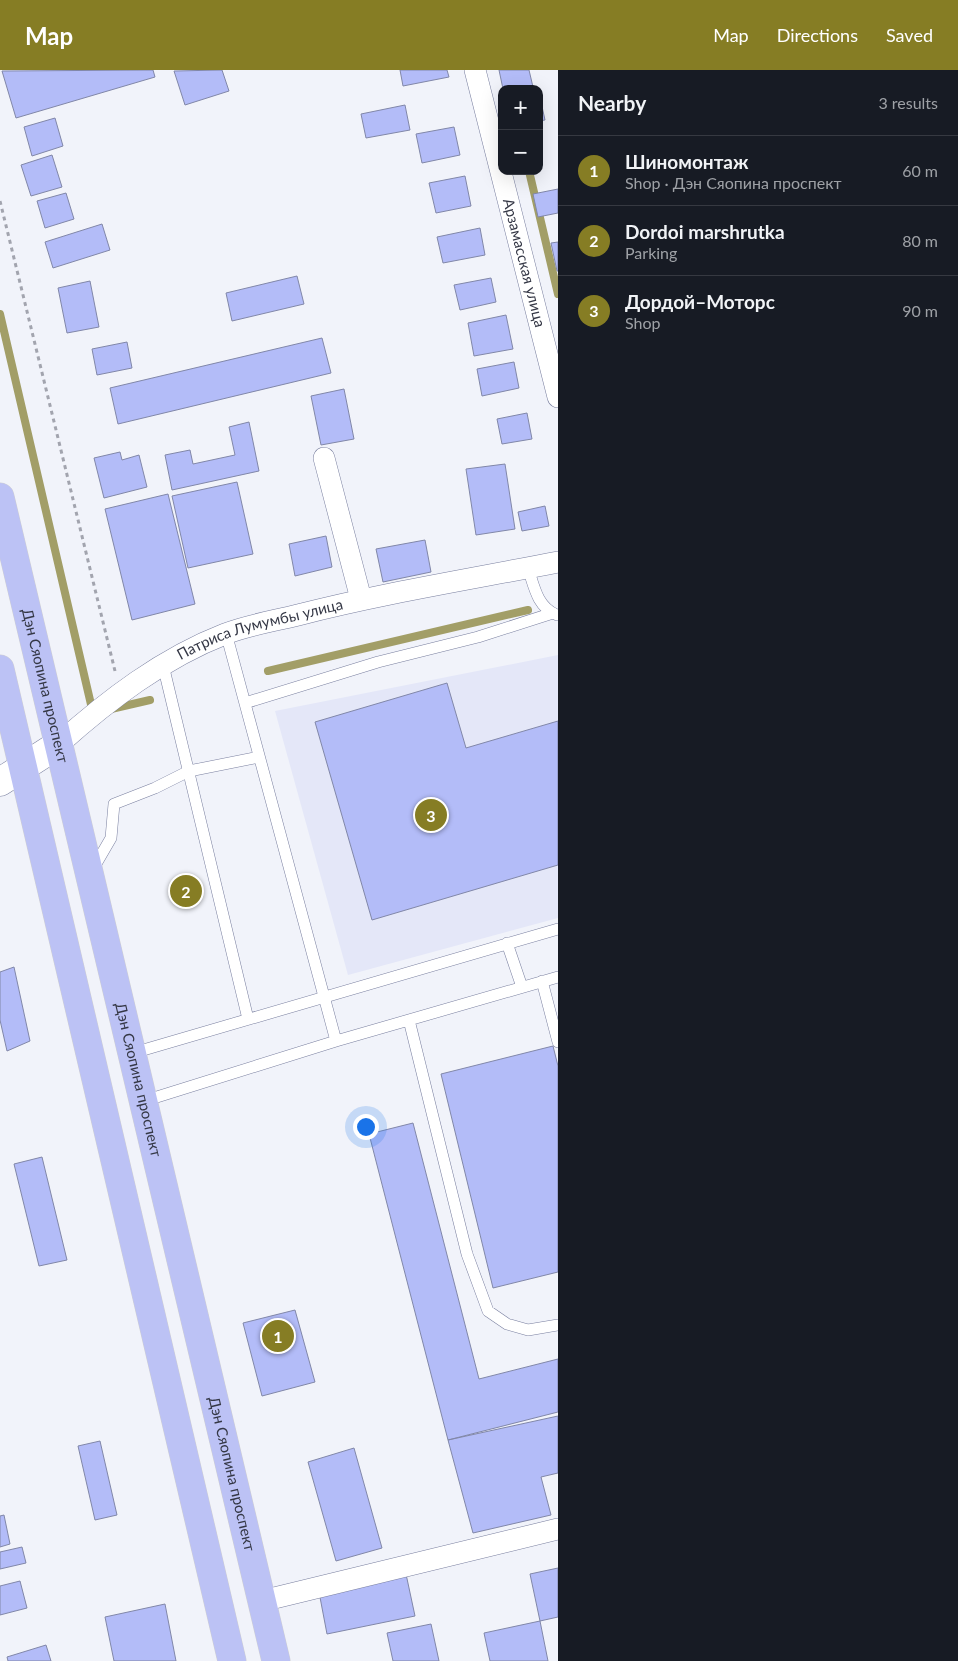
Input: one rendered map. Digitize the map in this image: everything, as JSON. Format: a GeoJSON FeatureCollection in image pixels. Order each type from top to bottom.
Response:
{"type":"FeatureCollection","features":[{"type":"Feature","properties":{"kind":"main road","name":"Дэн Сяопина проспект"},"geometry":{"type":"LineString","coordinates":[[0,498],[276,1661]]}},
{"type":"Feature","properties":{"kind":"main road"},"geometry":{"type":"LineString","coordinates":[[0,669],[232,1661]]}},
{"type":"Feature","properties":{"kind":"street","name":"Арзамасская улица"},"geometry":{"type":"LineString","coordinates":[[475,70],[558,397]]}},
{"type":"Feature","properties":{"kind":"street"},"geometry":{"type":"LineString","coordinates":[[324,458],[361,598]]}},
{"type":"Feature","properties":{"kind":"street","name":"Патриса Лумумбы улица"},"geometry":{"type":"LineString","coordinates":[[0,782],[59,744],[93,713],[163,665],[226,633],[361,598],[558,562]]}},
{"type":"Feature","properties":{"kind":"street"},"geometry":{"type":"LineString","coordinates":[[262,1600],[558,1529]]}},
{"type":"Feature","properties":{"kind":"lane"},"geometry":{"type":"LineString","coordinates":[[528,568],[539,600],[555,614]]}},
{"type":"Feature","properties":{"kind":"lane"},"geometry":{"type":"LineString","coordinates":[[245,703],[378,662],[478,637],[555,614]]}},
{"type":"Feature","properties":{"kind":"lane"},"geometry":{"type":"LineString","coordinates":[[226,633],[336,1041]]}},
{"type":"Feature","properties":{"kind":"lane"},"geometry":{"type":"LineString","coordinates":[[163,665],[248,1019]]}},
{"type":"Feature","properties":{"kind":"lane"},"geometry":{"type":"LineString","coordinates":[[90,875],[97,858],[111,838],[114,804],[189,771],[259,757]]}},
{"type":"Feature","properties":{"kind":"lane"},"geometry":{"type":"LineString","coordinates":[[133,1053],[558,929]]}},
{"type":"Feature","properties":{"kind":"lane"},"geometry":{"type":"LineString","coordinates":[[508,943],[522,987]]}},
{"type":"Feature","properties":{"kind":"lane"},"geometry":{"type":"LineString","coordinates":[[144,1101],[336,1041],[558,977]]}},
{"type":"Feature","properties":{"kind":"lane"},"geometry":{"type":"LineString","coordinates":[[542,981],[558,1042]]}},
{"type":"Feature","properties":{"kind":"lane"},"geometry":{"type":"LineString","coordinates":[[409,1020],[467,1254],[488,1311],[507,1324],[528,1330],[558,1325]]}},
{"type":"Feature","properties":{"kind":"path"},"geometry":{"type":"LineString","coordinates":[[0,201],[121,693]]}},
{"type":"Feature","properties":{"kind":"shaded area"},"geometry":{"type":"Polygon","coordinates":[[[558,655],[558,918],[348,975],[275,711],[558,655]]]}},
{"type":"Feature","properties":{"kind":"building"},"geometry":{"type":"Polygon","coordinates":[[[153,70],[155,77],[16,118],[2,71],[153,70]]]}},
{"type":"Feature","properties":{"kind":"building"},"geometry":{"type":"Polygon","coordinates":[[[222,70],[229,91],[185,105],[174,71],[222,70]]]}},
{"type":"Feature","properties":{"kind":"building"},"geometry":{"type":"Polygon","coordinates":[[[400,70],[447,70],[449,77],[403,86],[400,70]]]}},
{"type":"Feature","properties":{"kind":"building"},"geometry":{"type":"Polygon","coordinates":[[[499,70],[529,70],[533,85],[502,85],[499,70]]]}},
{"type":"Feature","properties":{"kind":"building"},"geometry":{"type":"Polygon","coordinates":[[[405,105],[410,130],[366,138],[361,114],[405,105]]]}},
{"type":"Feature","properties":{"kind":"building"},"geometry":{"type":"Polygon","coordinates":[[[55,118],[63,146],[32,156],[24,127],[55,118]]]}},
{"type":"Feature","properties":{"kind":"building"},"geometry":{"type":"Polygon","coordinates":[[[454,127],[460,155],[422,163],[416,134],[454,127]]]}},
{"type":"Feature","properties":{"kind":"building"},"geometry":{"type":"Polygon","coordinates":[[[52,155],[62,187],[31,196],[21,165],[52,155]]]}},
{"type":"Feature","properties":{"kind":"building"},"geometry":{"type":"Polygon","coordinates":[[[465,176],[471,206],[436,213],[429,183],[465,176]]]}},
{"type":"Feature","properties":{"kind":"building"},"geometry":{"type":"Polygon","coordinates":[[[558,189],[558,213],[538,217],[533,194],[558,189]]]}},
{"type":"Feature","properties":{"kind":"building"},"geometry":{"type":"Polygon","coordinates":[[[66,193],[74,219],[45,228],[37,201],[66,193]]]}},
{"type":"Feature","properties":{"kind":"building"},"geometry":{"type":"Polygon","coordinates":[[[102,224],[110,250],[53,268],[45,242],[102,224]]]}},
{"type":"Feature","properties":{"kind":"building"},"geometry":{"type":"Polygon","coordinates":[[[480,228],[485,255],[443,263],[437,237],[480,228]]]}},
{"type":"Feature","properties":{"kind":"building"},"geometry":{"type":"Polygon","coordinates":[[[558,242],[558,271],[557,271],[551,243],[558,242]]]}},
{"type":"Feature","properties":{"kind":"building"},"geometry":{"type":"Polygon","coordinates":[[[297,276],[304,304],[232,321],[226,293],[297,276]]]}},
{"type":"Feature","properties":{"kind":"building"},"geometry":{"type":"Polygon","coordinates":[[[491,278],[496,302],[460,310],[454,285],[491,278]]]}},
{"type":"Feature","properties":{"kind":"building"},"geometry":{"type":"Polygon","coordinates":[[[90,281],[99,327],[67,333],[58,288],[90,281]]]}},
{"type":"Feature","properties":{"kind":"building"},"geometry":{"type":"Polygon","coordinates":[[[506,315],[513,349],[474,356],[468,323],[506,315]]]}},
{"type":"Feature","properties":{"kind":"building"},"geometry":{"type":"Polygon","coordinates":[[[322,338],[331,373],[118,424],[110,388],[322,338]]]}},
{"type":"Feature","properties":{"kind":"building"},"geometry":{"type":"Polygon","coordinates":[[[127,342],[132,368],[97,375],[92,349],[127,342]]]}},
{"type":"Feature","properties":{"kind":"building"},"geometry":{"type":"Polygon","coordinates":[[[514,362],[519,388],[482,396],[477,369],[514,362]]]}},
{"type":"Feature","properties":{"kind":"building"},"geometry":{"type":"Polygon","coordinates":[[[344,389],[354,439],[321,445],[311,396],[344,389]]]}},
{"type":"Feature","properties":{"kind":"building"},"geometry":{"type":"Polygon","coordinates":[[[527,413],[532,439],[502,444],[497,419],[527,413]]]}},
{"type":"Feature","properties":{"kind":"building"},"geometry":{"type":"Polygon","coordinates":[[[249,422],[259,471],[172,490],[165,455],[190,450],[193,464],[235,455],[229,427],[249,422]]]}},
{"type":"Feature","properties":{"kind":"building"},"geometry":{"type":"Polygon","coordinates":[[[120,452],[122,460],[139,455],[147,487],[104,498],[94,458],[120,452]]]}},
{"type":"Feature","properties":{"kind":"building"},"geometry":{"type":"Polygon","coordinates":[[[505,464],[515,529],[476,535],[466,469],[505,464]]]}},
{"type":"Feature","properties":{"kind":"building"},"geometry":{"type":"Polygon","coordinates":[[[237,482],[253,554],[188,568],[172,496],[237,482]]]}},
{"type":"Feature","properties":{"kind":"building"},"geometry":{"type":"Polygon","coordinates":[[[168,494],[195,604],[132,620],[105,509],[168,494]]]}},
{"type":"Feature","properties":{"kind":"building"},"geometry":{"type":"Polygon","coordinates":[[[545,506],[549,526],[522,531],[518,512],[545,506]]]}},
{"type":"Feature","properties":{"kind":"building"},"geometry":{"type":"Polygon","coordinates":[[[326,536],[332,567],[295,576],[289,544],[326,536]]]}},
{"type":"Feature","properties":{"kind":"building"},"geometry":{"type":"Polygon","coordinates":[[[425,540],[431,572],[383,582],[376,549],[425,540]]]}},
{"type":"Feature","properties":{"kind":"building"},"geometry":{"type":"Polygon","coordinates":[[[447,683],[466,748],[558,721],[558,865],[372,920],[315,722],[447,683]]]}},
{"type":"Feature","properties":{"kind":"building"},"geometry":{"type":"Polygon","coordinates":[[[14,967],[30,1041],[7,1051],[0,1020],[0,972],[14,967]]]}},
{"type":"Feature","properties":{"kind":"building"},"geometry":{"type":"Polygon","coordinates":[[[553,1046],[558,1066],[558,1272],[493,1288],[441,1074],[553,1046]]]}},
{"type":"Feature","properties":{"kind":"building"},"geometry":{"type":"Polygon","coordinates":[[[413,1123],[479,1379],[558,1359],[558,1412],[448,1440],[369,1134],[413,1123]]]}},
{"type":"Feature","properties":{"kind":"building"},"geometry":{"type":"Polygon","coordinates":[[[42,1157],[67,1260],[39,1266],[14,1164],[42,1157]]]}},
{"type":"Feature","properties":{"kind":"building"},"geometry":{"type":"Polygon","coordinates":[[[295,1310],[315,1382],[262,1396],[243,1323],[295,1310]]]}},
{"type":"Feature","properties":{"kind":"building"},"geometry":{"type":"Polygon","coordinates":[[[558,1416],[558,1473],[541,1477],[551,1515],[473,1533],[448,1440],[558,1416]]]}},
{"type":"Feature","properties":{"kind":"building"},"geometry":{"type":"Polygon","coordinates":[[[100,1441],[117,1515],[95,1520],[78,1446],[100,1441]]]}},
{"type":"Feature","properties":{"kind":"building"},"geometry":{"type":"Polygon","coordinates":[[[354,1448],[382,1548],[336,1561],[308,1462],[354,1448]]]}},
{"type":"Feature","properties":{"kind":"building"},"geometry":{"type":"Polygon","coordinates":[[[4,1515],[10,1544],[0,1547],[0,1516],[4,1515]]]}},
{"type":"Feature","properties":{"kind":"building"},"geometry":{"type":"Polygon","coordinates":[[[22,1547],[26,1563],[0,1569],[0,1552],[22,1547]]]}},
{"type":"Feature","properties":{"kind":"building"},"geometry":{"type":"Polygon","coordinates":[[[558,1568],[558,1617],[540,1621],[530,1574],[558,1568]]]}},
{"type":"Feature","properties":{"kind":"building"},"geometry":{"type":"Polygon","coordinates":[[[406,1574],[415,1616],[327,1634],[319,1592],[406,1574]]]}},
{"type":"Feature","properties":{"kind":"building"},"geometry":{"type":"Polygon","coordinates":[[[20,1581],[27,1608],[0,1615],[0,1586],[20,1581]]]}},
{"type":"Feature","properties":{"kind":"building"},"geometry":{"type":"Polygon","coordinates":[[[165,1604],[176,1661],[114,1661],[105,1617],[165,1604]]]}},
{"type":"Feature","properties":{"kind":"building"},"geometry":{"type":"Polygon","coordinates":[[[540,1621],[548,1661],[490,1661],[484,1633],[540,1621]]]}},
{"type":"Feature","properties":{"kind":"building"},"geometry":{"type":"Polygon","coordinates":[[[431,1624],[439,1661],[393,1661],[387,1633],[431,1624]]]}},
{"type":"Feature","properties":{"kind":"building"},"geometry":{"type":"Polygon","coordinates":[[[46,1645],[51,1661],[8,1661],[7,1657],[46,1645]]]}},
{"type":"Feature","properties":{"kind":"waterway"},"geometry":{"type":"LineString","coordinates":[[530,175],[558,294]]}},
{"type":"Feature","properties":{"kind":"waterway"},"geometry":{"type":"LineString","coordinates":[[0,314],[93,713]]}},
{"type":"Feature","properties":{"kind":"waterway"},"geometry":{"type":"LineString","coordinates":[[268,671],[528,610]]}},
{"type":"Feature","properties":{"kind":"waterway"},"geometry":{"type":"LineString","coordinates":[[111,709],[150,700]]}},
{"type":"Feature","properties":{"kind":"place","name":"Дордой–Моторс"},"geometry":{"type":"Point","coordinates":[431,815]}},
{"type":"Feature","properties":{"kind":"place","name":"Dordoi marshrutka"},"geometry":{"type":"Point","coordinates":[186,891]}},
{"type":"Feature","properties":{"kind":"place","name":"Шиномонтаж"},"geometry":{"type":"Point","coordinates":[278,1336]}}]}
